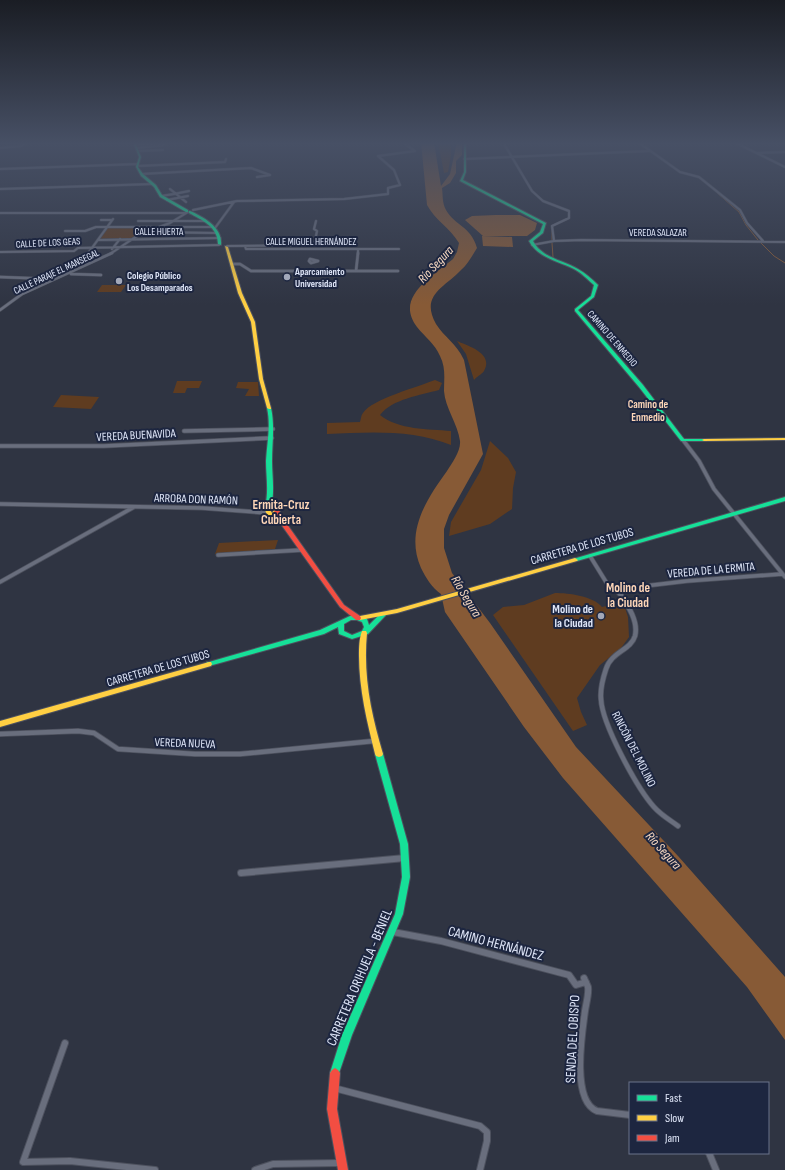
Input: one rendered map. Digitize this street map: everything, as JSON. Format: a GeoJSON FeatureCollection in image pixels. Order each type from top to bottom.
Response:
{"type":"FeatureCollection","features":[{"type":"Feature","properties":{"kind":"main road"},"geometry":{"type":"LineString","coordinates":[[162,197],[206,221],[219,239],[232,264],[238,286]]}},
{"type":"Feature","properties":{"kind":"main road"},"geometry":{"type":"LineString","coordinates":[[491,197],[545,224],[542,232],[531,241],[532,245]]}},
{"type":"Feature","properties":{"kind":"main road"},"geometry":{"type":"LineString","coordinates":[[189,211],[219,239],[253,322],[261,380],[272,418],[273,429],[269,460],[271,498],[268,511]]}},
{"type":"Feature","properties":{"kind":"main road","name":"CAMINO DE ENMEDIO"},"geometry":{"type":"LineString","coordinates":[[532,245],[544,255],[577,270],[596,285],[593,296],[576,310],[641,386],[683,440]]}},
{"type":"Feature","properties":{"kind":"main road"},"geometry":{"type":"LineString","coordinates":[[683,440],[785,439]]}},
{"type":"Feature","properties":{"kind":"main road"},"geometry":{"type":"LineString","coordinates":[[271,498],[281,520],[342,606],[366,623],[365,632],[357,636],[348,636],[341,632],[342,606]]}},
{"type":"Feature","properties":{"kind":"main road","name":"CARRETERA DE LOS TUBOS"},"geometry":{"type":"LineString","coordinates":[[359,618],[385,614],[436,600],[785,499]]}},
{"type":"Feature","properties":{"kind":"main road"},"geometry":{"type":"LineString","coordinates":[[268,511],[276,509]]}},
{"type":"Feature","properties":{"kind":"main road"},"geometry":{"type":"LineString","coordinates":[[268,511],[281,520]]}},
{"type":"Feature","properties":{"kind":"main road","name":"CARRETERA DE LOS TUBOS"},"geometry":{"type":"LineString","coordinates":[[365,632],[385,614]]}},
{"type":"Feature","properties":{"kind":"main road"},"geometry":{"type":"LineString","coordinates":[[342,622],[350,618],[359,618]]}},
{"type":"Feature","properties":{"kind":"main road","name":"CARRETERA DE LOS TUBOS"},"geometry":{"type":"LineString","coordinates":[[0,724],[322,632],[342,622]]}},
{"type":"Feature","properties":{"kind":"main road","name":"CARRETERA DE LOS TUBOS"},"geometry":{"type":"LineString","coordinates":[[322,632],[341,632]]}},
{"type":"Feature","properties":{"kind":"main road","name":"CARRETERA ORIHUELA - BENIEL"},"geometry":{"type":"LineString","coordinates":[[342,1167],[332,1109],[332,1087],[340,1053],[347,1035],[393,932],[404,897],[406,877],[406,858],[402,838],[366,711],[361,653],[365,632]]}},
{"type":"Feature","properties":{"kind":"main road","name":"CARRETERA ORIHUELA - BENIEL"},"geometry":{"type":"LineString","coordinates":[[348,636],[354,639],[361,653]]}},
{"type":"Feature","properties":{"kind":"street"},"geometry":{"type":"LineString","coordinates":[[167,200],[185,197]]}},
{"type":"Feature","properties":{"kind":"street"},"geometry":{"type":"LineString","coordinates":[[0,213],[117,213],[189,211],[234,202],[344,199],[365,197]]}},
{"type":"Feature","properties":{"kind":"street"},"geometry":{"type":"LineString","coordinates":[[538,197],[543,201],[569,211],[569,218],[552,226],[554,241]]}},
{"type":"Feature","properties":{"kind":"street"},"geometry":{"type":"LineString","coordinates":[[723,197],[740,210],[747,223],[763,242]]}},
{"type":"Feature","properties":{"kind":"street"},"geometry":{"type":"LineString","coordinates":[[179,198],[189,211]]}},
{"type":"Feature","properties":{"kind":"street"},"geometry":{"type":"LineString","coordinates":[[219,239],[234,202]]}},
{"type":"Feature","properties":{"kind":"street"},"geometry":{"type":"LineString","coordinates":[[120,249],[142,232],[154,227],[168,224],[189,211]]}},
{"type":"Feature","properties":{"kind":"street"},"geometry":{"type":"LineString","coordinates":[[145,218],[148,212]]}},
{"type":"Feature","properties":{"kind":"street"},"geometry":{"type":"LineString","coordinates":[[155,220],[160,212]]}},
{"type":"Feature","properties":{"kind":"street"},"geometry":{"type":"LineString","coordinates":[[89,252],[117,213]]}},
{"type":"Feature","properties":{"kind":"street"},"geometry":{"type":"LineString","coordinates":[[177,218],[155,220],[145,218],[137,220],[206,221]]}},
{"type":"Feature","properties":{"kind":"street"},"geometry":{"type":"LineString","coordinates":[[101,220],[112,219]]}},
{"type":"Feature","properties":{"kind":"street"},"geometry":{"type":"LineString","coordinates":[[165,246],[172,232],[180,221]]}},
{"type":"Feature","properties":{"kind":"street"},"geometry":{"type":"LineString","coordinates":[[314,245],[317,231],[314,229],[316,221]]}},
{"type":"Feature","properties":{"kind":"street"},"geometry":{"type":"LineString","coordinates":[[65,231],[85,231],[96,227],[175,228],[219,239]]}},
{"type":"Feature","properties":{"kind":"street"},"geometry":{"type":"LineString","coordinates":[[142,232],[172,232],[219,239]]}},
{"type":"Feature","properties":{"kind":"street"},"geometry":{"type":"LineString","coordinates":[[112,249],[120,239]]}},
{"type":"Feature","properties":{"kind":"street"},"geometry":{"type":"LineString","coordinates":[[183,246],[186,239]]}},
{"type":"Feature","properties":{"kind":"street","name":"CALLE HUERTA"},"geometry":{"type":"LineString","coordinates":[[98,240],[219,239]]}},
{"type":"Feature","properties":{"kind":"street","name":"CALLE MIGUEL HERNÁNDEZ"},"geometry":{"type":"LineString","coordinates":[[219,239],[245,246],[246,249],[399,250]]}},
{"type":"Feature","properties":{"kind":"street","name":"CALLE DE LOS GEAS"},"geometry":{"type":"LineString","coordinates":[[0,252],[74,251],[78,248],[120,249],[183,246],[219,239]]}},
{"type":"Feature","properties":{"kind":"street","name":"VEREDA SALAZAR"},"geometry":{"type":"LineString","coordinates":[[532,245],[554,241],[691,240],[785,242]]}},
{"type":"Feature","properties":{"kind":"street"},"geometry":{"type":"LineString","coordinates":[[245,246],[334,246]]}},
{"type":"Feature","properties":{"kind":"street","name":"CALLE PARAJE EL MANSEGAL"},"geometry":{"type":"LineString","coordinates":[[0,310],[22,294],[98,261],[120,249]]}},
{"type":"Feature","properties":{"kind":"street"},"geometry":{"type":"LineString","coordinates":[[313,263],[309,261],[313,259],[315,249]]}},
{"type":"Feature","properties":{"kind":"street"},"geometry":{"type":"LineString","coordinates":[[356,271],[358,249]]}},
{"type":"Feature","properties":{"kind":"street"},"geometry":{"type":"LineString","coordinates":[[311,271],[313,263],[318,261],[313,259]]}},
{"type":"Feature","properties":{"kind":"street"},"geometry":{"type":"LineString","coordinates":[[232,264],[240,264],[251,271],[398,271]]}},
{"type":"Feature","properties":{"kind":"street"},"geometry":{"type":"LineString","coordinates":[[69,274],[101,275]]}},
{"type":"Feature","properties":{"kind":"street"},"geometry":{"type":"LineString","coordinates":[[0,276],[52,280]]}},
{"type":"Feature","properties":{"kind":"street"},"geometry":{"type":"LineString","coordinates":[[184,431],[273,429]]}},
{"type":"Feature","properties":{"kind":"street","name":"VEREDA BUENAVIDA"},"geometry":{"type":"LineString","coordinates":[[0,446],[104,446],[222,439],[272,438]]}},
{"type":"Feature","properties":{"kind":"street","name":"CAMINO DE ENMEDIO"},"geometry":{"type":"LineString","coordinates":[[683,440],[698,461],[710,484],[783,576]]}},
{"type":"Feature","properties":{"kind":"street","name":"ARROBA DON RAMÓN"},"geometry":{"type":"LineString","coordinates":[[0,504],[202,508],[268,511]]}},
{"type":"Feature","properties":{"kind":"street"},"geometry":{"type":"LineString","coordinates":[[0,582],[135,507]]}},
{"type":"Feature","properties":{"kind":"street"},"geometry":{"type":"LineString","coordinates":[[218,555],[302,550]]}},
{"type":"Feature","properties":{"kind":"street"},"geometry":{"type":"LineString","coordinates":[[590,556],[612,590],[616,589]]}},
{"type":"Feature","properties":{"kind":"street","name":"VEREDA DE LA ERMITA"},"geometry":{"type":"LineString","coordinates":[[616,589],[687,581],[783,576]]}},
{"type":"Feature","properties":{"kind":"street"},"geometry":{"type":"LineString","coordinates":[[0,579],[6,578]]}},
{"type":"Feature","properties":{"kind":"street","name":"RINCÓN DEL MOLINO"},"geometry":{"type":"LineString","coordinates":[[616,589],[632,617],[635,636],[631,643],[608,663],[601,689],[601,702],[614,738],[648,799],[657,811],[678,826]]}},
{"type":"Feature","properties":{"kind":"street","name":"VEREDA NUEVA"},"geometry":{"type":"LineString","coordinates":[[0,734],[78,731],[94,733],[118,749],[195,754],[240,754],[374,742]]}},
{"type":"Feature","properties":{"kind":"street"},"geometry":{"type":"LineString","coordinates":[[241,873],[406,858]]}},
{"type":"Feature","properties":{"kind":"street","name":"CAMINO HERNÁNDEZ"},"geometry":{"type":"LineString","coordinates":[[393,932],[441,941],[569,975],[576,985],[585,980]]}},
{"type":"Feature","properties":{"kind":"street","name":"SENDA DEL OBISPO"},"geometry":{"type":"LineString","coordinates":[[585,980],[588,987],[580,1079],[585,1100],[593,1108],[629,1115]]}},
{"type":"Feature","properties":{"kind":"street"},"geometry":{"type":"LineString","coordinates":[[65,1043],[60,1063],[27,1146],[24,1162],[70,1161],[155,1170]]}},
{"type":"Feature","properties":{"kind":"street"},"geometry":{"type":"LineString","coordinates":[[332,1087],[364,1097],[480,1126],[487,1132],[487,1141],[480,1170]]}},
{"type":"Feature","properties":{"kind":"street"},"geometry":{"type":"LineString","coordinates":[[709,1154],[716,1170]]}},
{"type":"Feature","properties":{"kind":"street"},"geometry":{"type":"LineString","coordinates":[[255,1170],[272,1164],[342,1167]]}},
{"type":"Feature","properties":{"kind":"shaded area"},"geometry":{"type":"Polygon","coordinates":[[[108,227],[151,228],[131,238],[100,239],[108,227]]]}},
{"type":"Feature","properties":{"kind":"shaded area"},"geometry":{"type":"Polygon","coordinates":[[[102,285],[126,285],[121,292],[97,292],[102,285]]]}},
{"type":"Feature","properties":{"kind":"shaded area"},"geometry":{"type":"Polygon","coordinates":[[[457,341],[478,351],[486,359],[484,371],[474,380],[466,354],[457,341]]]}},
{"type":"Feature","properties":{"kind":"shaded area"},"geometry":{"type":"Polygon","coordinates":[[[435,380],[442,383],[439,390],[399,401],[380,415],[396,424],[414,428],[451,431],[451,445],[421,436],[406,434],[374,432],[327,434],[327,423],[360,422],[363,413],[376,403],[385,398],[435,380]]]}},
{"type":"Feature","properties":{"kind":"shaded area"},"geometry":{"type":"Polygon","coordinates":[[[177,381],[202,381],[199,388],[187,388],[185,393],[173,393],[177,381]]]}},
{"type":"Feature","properties":{"kind":"shaded area"},"geometry":{"type":"Polygon","coordinates":[[[238,382],[258,382],[259,396],[245,396],[249,389],[236,388],[238,382]]]}},
{"type":"Feature","properties":{"kind":"shaded area"},"geometry":{"type":"Polygon","coordinates":[[[61,395],[99,397],[91,409],[53,407],[61,395]]]}},
{"type":"Feature","properties":{"kind":"shaded area"},"geometry":{"type":"Polygon","coordinates":[[[490,441],[508,458],[516,472],[513,488],[512,509],[490,524],[449,536],[451,522],[481,470],[490,441]]]}},
{"type":"Feature","properties":{"kind":"shaded area"},"geometry":{"type":"Polygon","coordinates":[[[278,540],[275,549],[215,554],[219,543],[278,540]]]}},
{"type":"Feature","properties":{"kind":"shaded area"},"geometry":{"type":"Polygon","coordinates":[[[555,593],[587,598],[598,603],[602,607],[623,602],[628,617],[629,637],[621,648],[600,665],[577,698],[587,725],[573,731],[493,615],[503,607],[524,605],[555,593]]]}},
{"type":"Feature","properties":{"kind":"water","name":"Río Segura"},"geometry":{"type":"Polygon","coordinates":[[[426,197],[443,197],[446,210],[454,220],[471,235],[477,248],[463,268],[436,293],[432,299],[431,306],[436,324],[461,354],[464,360],[483,454],[449,515],[444,529],[444,548],[452,573],[490,623],[576,747],[678,856],[785,977],[785,1040],[747,987],[563,778],[524,727],[445,612],[441,594],[435,589],[421,568],[415,542],[420,517],[432,493],[456,457],[460,445],[457,428],[445,397],[444,369],[442,360],[430,341],[417,327],[411,316],[410,306],[413,297],[427,280],[453,259],[457,252],[459,243],[427,205],[426,197]]]}},
{"type":"Feature","properties":{"kind":"water"},"geometry":{"type":"Polygon","coordinates":[[[520,215],[537,223],[535,230],[527,236],[483,236],[465,220],[472,216],[520,215]]]}},
{"type":"Feature","properties":{"kind":"water"},"geometry":{"type":"Polygon","coordinates":[[[482,236],[512,237],[513,247],[483,246],[482,236]]]}},
{"type":"Feature","properties":{"kind":"waterway"},"geometry":{"type":"LineString","coordinates":[[721,197],[739,212],[746,225],[758,240]]}},
{"type":"Feature","properties":{"kind":"waterway"},"geometry":{"type":"LineString","coordinates":[[552,226],[552,240]]}},
{"type":"Feature","properties":{"kind":"waterway"},"geometry":{"type":"LineString","coordinates":[[552,243],[553,257],[556,260]]}},
{"type":"Feature","properties":{"kind":"waterway"},"geometry":{"type":"LineString","coordinates":[[761,243],[774,256],[785,263]]}},
{"type":"Feature","properties":{"kind":"waterway"},"geometry":{"type":"LineString","coordinates":[[563,263],[586,274]]}},
{"type":"Feature","properties":{"kind":"traffic: fast"},"geometry":{"type":"LineString","coordinates":[[162,197],[187,211]]}},
{"type":"Feature","properties":{"kind":"traffic: fast"},"geometry":{"type":"LineString","coordinates":[[493,197],[545,224],[542,232],[531,241],[534,246],[550,258],[579,271],[596,285],[593,296],[576,310],[641,386],[683,440],[704,440]]}},
{"type":"Feature","properties":{"kind":"traffic: fast"},"geometry":{"type":"LineString","coordinates":[[190,212],[215,228],[220,238],[220,244]]}},
{"type":"Feature","properties":{"kind":"traffic: fast"},"geometry":{"type":"LineString","coordinates":[[268,507],[271,490],[269,461],[271,427],[269,408]]}},
{"type":"Feature","properties":{"kind":"traffic: fast"},"geometry":{"type":"LineString","coordinates":[[575,560],[785,499]]}},
{"type":"Feature","properties":{"kind":"traffic: fast"},"geometry":{"type":"LineString","coordinates":[[366,632],[383,615]]}},
{"type":"Feature","properties":{"kind":"traffic: fast"},"geometry":{"type":"LineString","coordinates":[[350,618],[358,618],[365,621],[367,627],[364,633],[352,637],[341,632],[341,623],[350,618]]}},
{"type":"Feature","properties":{"kind":"traffic: fast"},"geometry":{"type":"LineString","coordinates":[[209,664],[322,632],[341,623]]}},
{"type":"Feature","properties":{"kind":"traffic: fast"},"geometry":{"type":"LineString","coordinates":[[335,1073],[347,1035],[399,914],[406,877],[404,844],[379,754]]}},
{"type":"Feature","properties":{"kind":"traffic: slow"},"geometry":{"type":"LineString","coordinates":[[226,247],[240,293],[253,322],[261,379],[269,408]]}},
{"type":"Feature","properties":{"kind":"traffic: slow"},"geometry":{"type":"LineString","coordinates":[[704,440],[785,439]]}},
{"type":"Feature","properties":{"kind":"traffic: slow"},"geometry":{"type":"LineString","coordinates":[[272,505],[277,510],[272,515],[267,510],[272,505]]}},
{"type":"Feature","properties":{"kind":"traffic: slow"},"geometry":{"type":"LineString","coordinates":[[360,618],[397,611],[575,560]]}},
{"type":"Feature","properties":{"kind":"traffic: slow"},"geometry":{"type":"LineString","coordinates":[[364,633],[362,648],[363,679],[371,724],[379,754]]}},
{"type":"Feature","properties":{"kind":"traffic: slow"},"geometry":{"type":"LineString","coordinates":[[0,724],[209,664]]}},
{"type":"Feature","properties":{"kind":"traffic: jam"},"geometry":{"type":"LineString","coordinates":[[277,511],[281,520],[342,606],[358,618]]}},
{"type":"Feature","properties":{"kind":"traffic: jam"},"geometry":{"type":"LineString","coordinates":[[335,1073],[332,1109],[343,1170]]}},
{"type":"Feature","properties":{"kind":"place","name":"Aparcamiento Universidad"},"geometry":{"type":"Point","coordinates":[287,277]}},
{"type":"Feature","properties":{"kind":"place","name":"Colegio Público Los Desamparados"},"geometry":{"type":"Point","coordinates":[119,281]}},
{"type":"Feature","properties":{"kind":"place","name":"Molino de la Ciudad"},"geometry":{"type":"Point","coordinates":[601,616]}},
{"type":"Feature","properties":{"kind":"district","name":"Camino de Enmedio"},"geometry":{"type":"Point","coordinates":[648,410]}},
{"type":"Feature","properties":{"kind":"district","name":"Ermita-Cruz Cubierta"},"geometry":{"type":"Point","coordinates":[281,512]}},
{"type":"Feature","properties":{"kind":"district","name":"Molino de la Ciudad"},"geometry":{"type":"Point","coordinates":[628,594]}}]}
